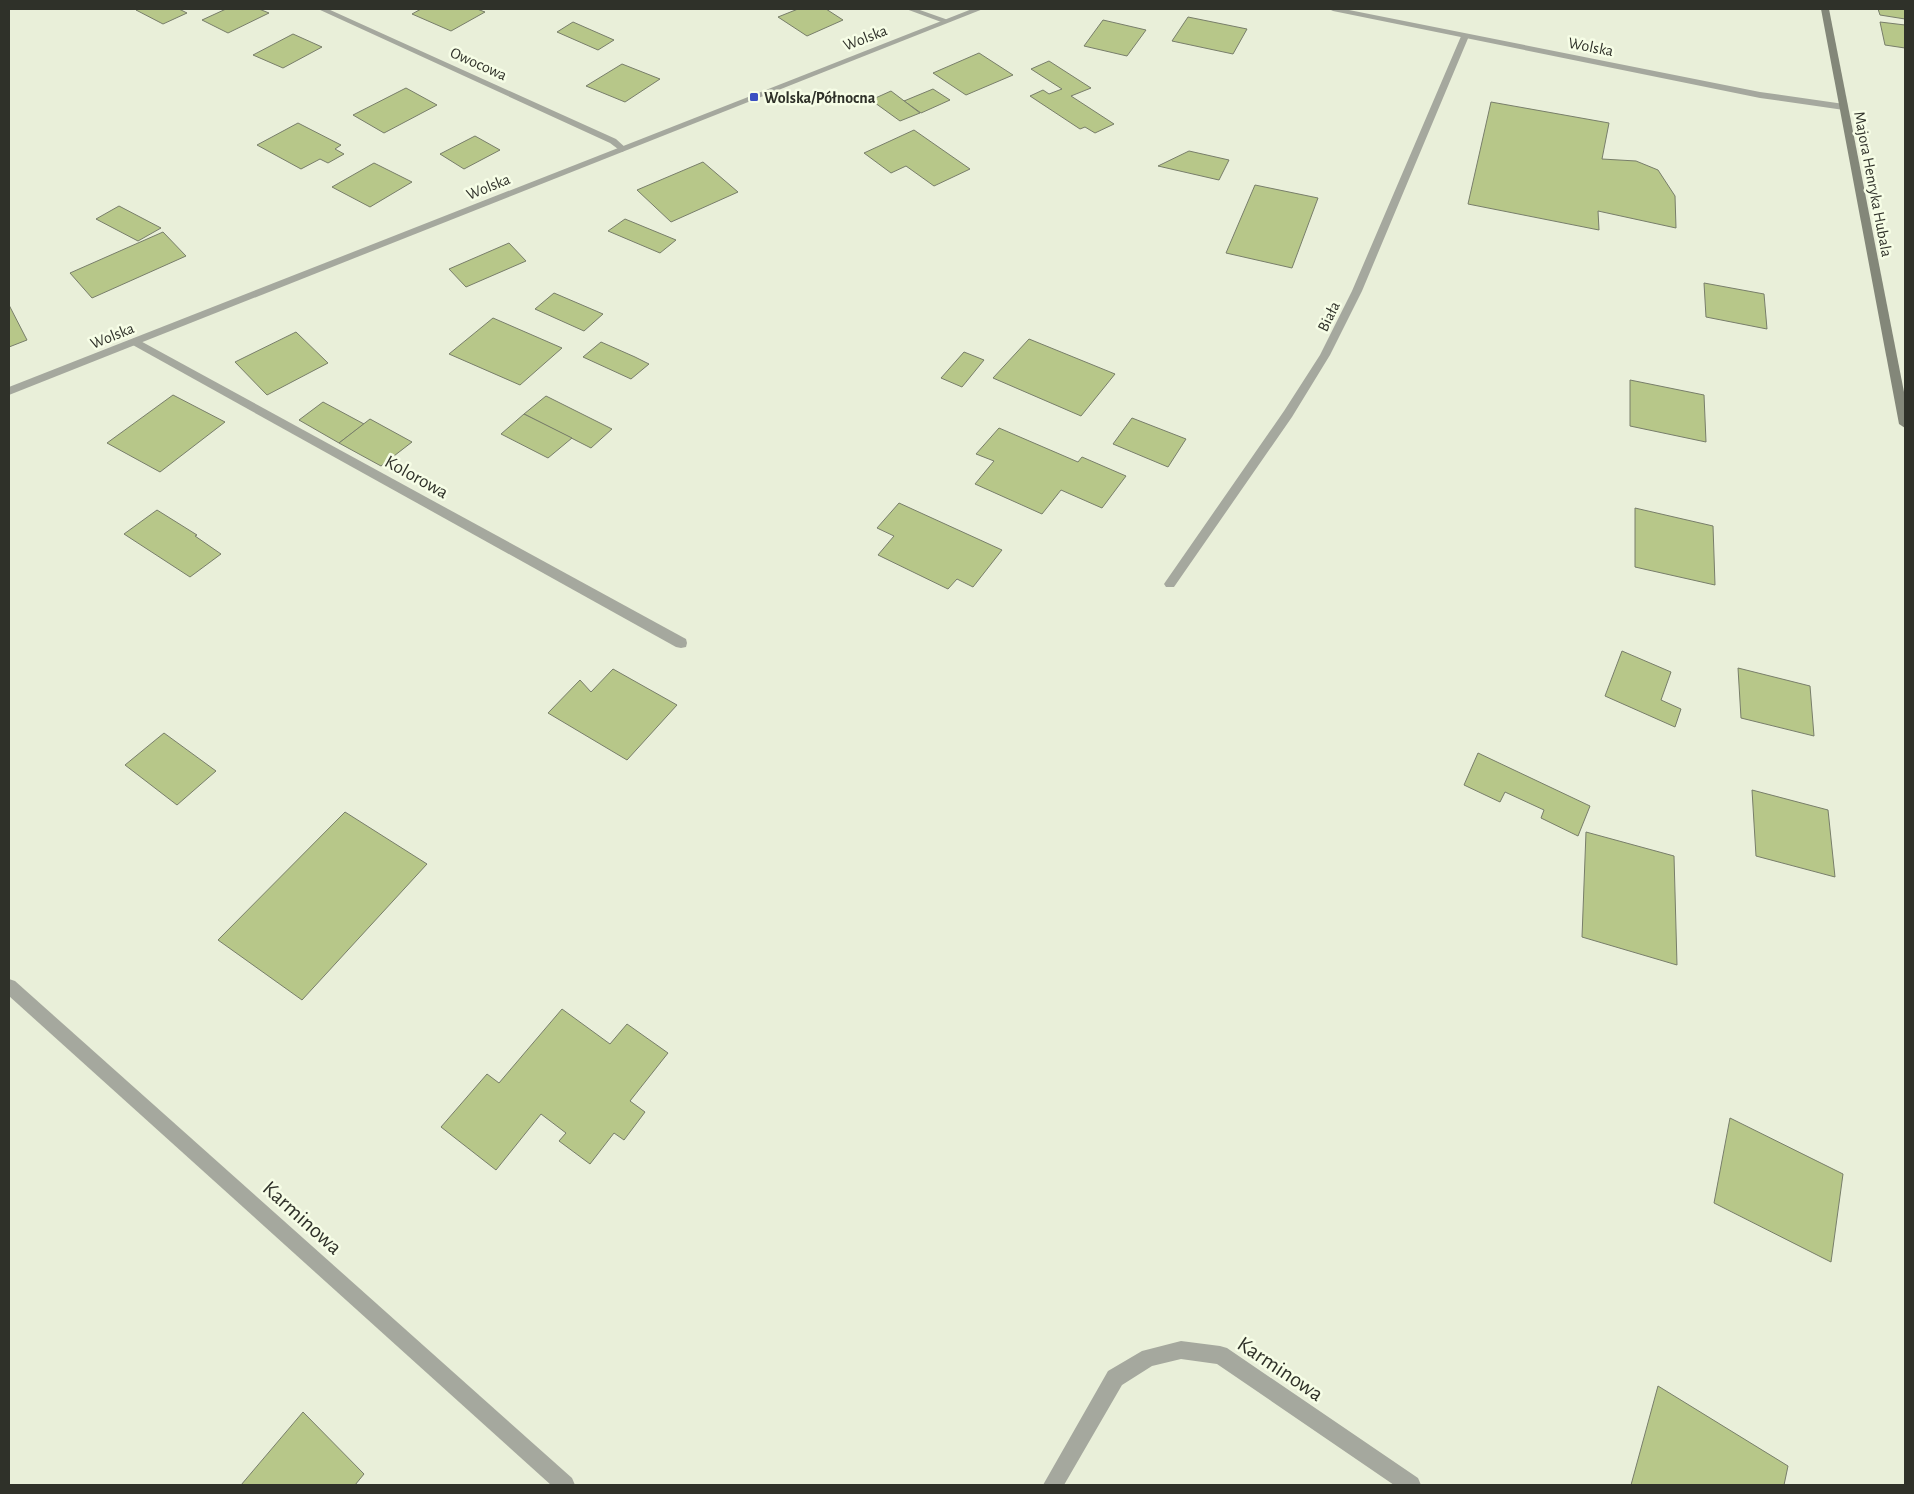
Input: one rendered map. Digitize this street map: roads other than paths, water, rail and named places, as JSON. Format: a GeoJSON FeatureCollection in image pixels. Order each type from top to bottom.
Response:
{"type":"FeatureCollection","features":[{"type":"Feature","properties":{"kind":"main road","name":"Majora Henryka Hubala"},"geometry":{"type":"LineString","coordinates":[[1824,9],[1905,424]]}},
{"type":"Feature","properties":{"kind":"street","name":"Owocowa"},"geometry":{"type":"LineString","coordinates":[[322,9],[613,141],[622,149]]}},
{"type":"Feature","properties":{"kind":"street"},"geometry":{"type":"LineString","coordinates":[[910,9],[947,21]]}},
{"type":"Feature","properties":{"kind":"street","name":"Wolska"},"geometry":{"type":"LineString","coordinates":[[9,391],[979,9]]}},
{"type":"Feature","properties":{"kind":"street","name":"Wolska"},"geometry":{"type":"LineString","coordinates":[[1333,9],[1760,95],[1844,106]]}},
{"type":"Feature","properties":{"kind":"street","name":"Biała"},"geometry":{"type":"LineString","coordinates":[[1170,584],[1288,414],[1325,355],[1357,291],[1465,36]]}},
{"type":"Feature","properties":{"kind":"street","name":"Kolorowa"},"geometry":{"type":"LineString","coordinates":[[136,342],[681,643]]}},
{"type":"Feature","properties":{"kind":"street","name":"Karminowa"},"geometry":{"type":"LineString","coordinates":[[9,986],[565,1485]]}},
{"type":"Feature","properties":{"kind":"street","name":"Karminowa"},"geometry":{"type":"LineString","coordinates":[[1053,1485],[1116,1378],[1149,1358],[1181,1350],[1220,1355],[1411,1485]]}},
{"type":"Feature","properties":{"kind":"place","name":"Wolska/Północna"},"geometry":{"type":"Point","coordinates":[754,97]}}]}
